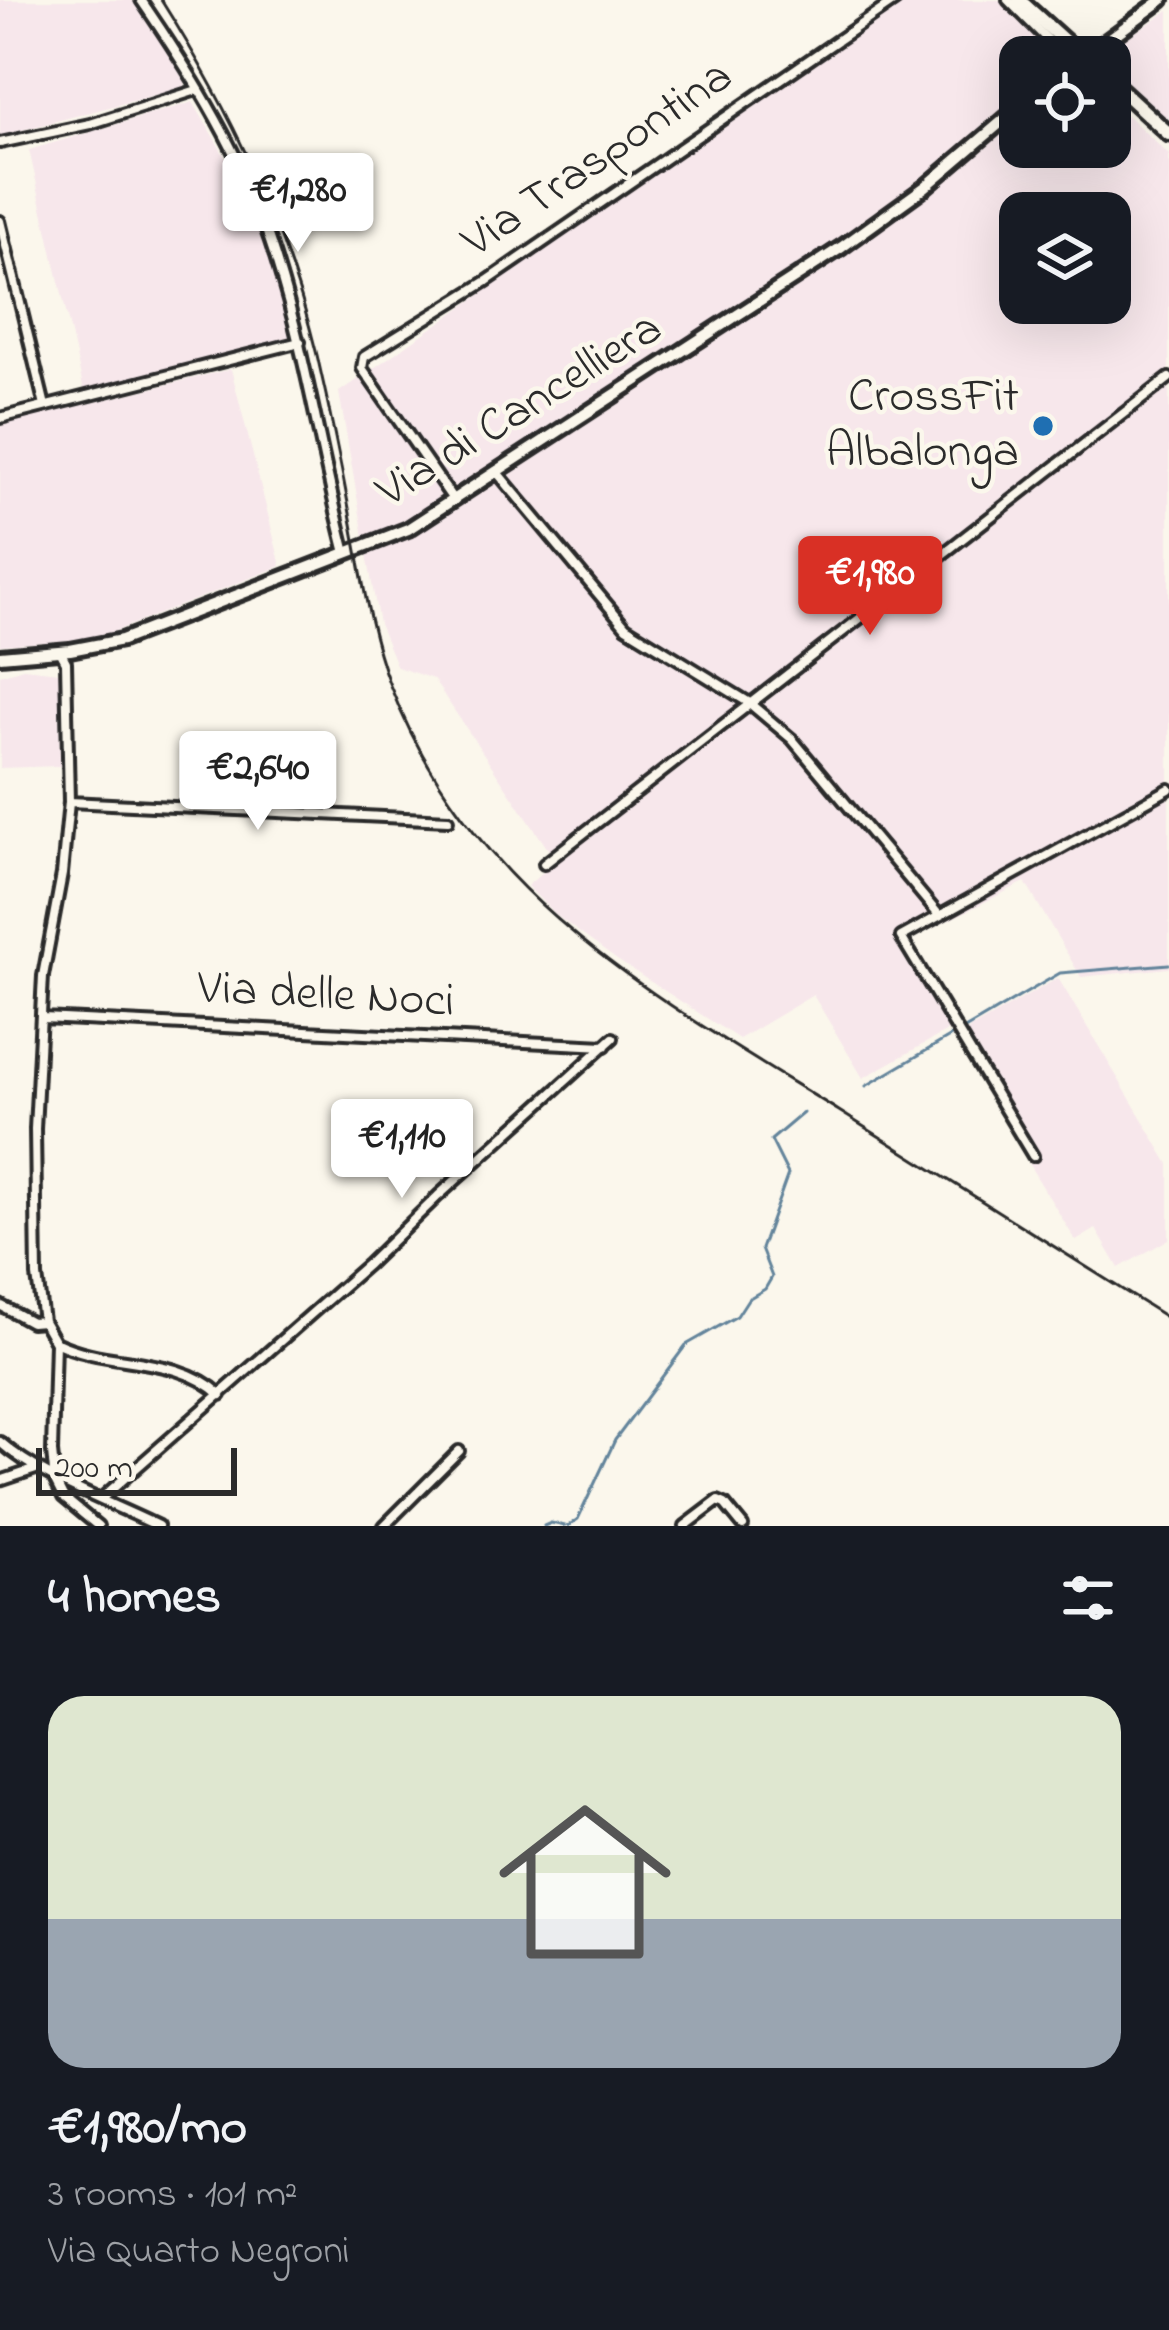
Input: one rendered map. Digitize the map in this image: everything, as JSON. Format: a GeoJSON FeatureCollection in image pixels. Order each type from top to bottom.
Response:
{"type":"FeatureCollection","features":[{"type":"Feature","properties":{"kind":"main road"},"geometry":{"type":"LineString","coordinates":[[1018,0],[1058,36]]}},
{"type":"Feature","properties":{"kind":"main road"},"geometry":{"type":"LineString","coordinates":[[1131,101],[1169,138]]}},
{"type":"Feature","properties":{"kind":"main road"},"geometry":{"type":"LineString","coordinates":[[1131,107],[1169,138]]}},
{"type":"Feature","properties":{"kind":"street"},"geometry":{"type":"LineString","coordinates":[[141,0],[197,90],[256,202],[300,342],[346,553]]}},
{"type":"Feature","properties":{"kind":"street","name":"Via Traspontina"},"geometry":{"type":"LineString","coordinates":[[455,502],[362,368],[364,357],[487,281],[896,0]]}},
{"type":"Feature","properties":{"kind":"street"},"geometry":{"type":"LineString","coordinates":[[1008,0],[1046,36]]}},
{"type":"Feature","properties":{"kind":"street"},"geometry":{"type":"LineString","coordinates":[[1110,36],[1162,0]]}},
{"type":"Feature","properties":{"kind":"street"},"geometry":{"type":"LineString","coordinates":[[0,143],[90,124],[197,90]]}},
{"type":"Feature","properties":{"kind":"street","name":"Via di Cancelliera"},"geometry":{"type":"LineString","coordinates":[[0,656],[83,649],[141,634],[408,530],[867,229],[931,183],[999,124]]}},
{"type":"Feature","properties":{"kind":"street"},"geometry":{"type":"LineString","coordinates":[[0,221],[45,406]]}},
{"type":"Feature","properties":{"kind":"street"},"geometry":{"type":"LineString","coordinates":[[0,418],[300,342]]}},
{"type":"Feature","properties":{"kind":"street"},"geometry":{"type":"LineString","coordinates":[[544,864],[1169,378]]}},
{"type":"Feature","properties":{"kind":"street"},"geometry":{"type":"LineString","coordinates":[[496,471],[626,627],[748,703],[804,752],[938,914]]}},
{"type":"Feature","properties":{"kind":"street"},"geometry":{"type":"LineString","coordinates":[[66,666],[83,649]]}},
{"type":"Feature","properties":{"kind":"street"},"geometry":{"type":"LineString","coordinates":[[60,651],[66,666],[69,802],[62,874],[44,969],[35,1158],[37,1285],[43,1321],[55,1342],[54,1474],[63,1498],[98,1526]]}},
{"type":"Feature","properties":{"kind":"street"},"geometry":{"type":"LineString","coordinates":[[1033,1156],[901,937],[1169,789]]}},
{"type":"Feature","properties":{"kind":"street"},"geometry":{"type":"LineString","coordinates":[[69,802],[448,820]]}},
{"type":"Feature","properties":{"kind":"street","name":"Via delle Noci"},"geometry":{"type":"LineString","coordinates":[[43,1018],[609,1042],[220,1395]]}},
{"type":"Feature","properties":{"kind":"street"},"geometry":{"type":"LineString","coordinates":[[0,1305],[31,1322],[43,1321]]}},
{"type":"Feature","properties":{"kind":"street"},"geometry":{"type":"LineString","coordinates":[[55,1342],[191,1374],[220,1395],[102,1498]]}},
{"type":"Feature","properties":{"kind":"street"},"geometry":{"type":"LineString","coordinates":[[0,1442],[36,1469],[158,1526]]}},
{"type":"Feature","properties":{"kind":"street"},"geometry":{"type":"LineString","coordinates":[[385,1526],[459,1451]]}},
{"type":"Feature","properties":{"kind":"street"},"geometry":{"type":"LineString","coordinates":[[0,1480],[36,1469]]}},
{"type":"Feature","properties":{"kind":"street"},"geometry":{"type":"LineString","coordinates":[[685,1526],[720,1501],[743,1526]]}},
{"type":"Feature","properties":{"kind":"shaded area"},"geometry":{"type":"Polygon","coordinates":[[[0,0],[136,0],[186,77],[185,87],[0,136],[0,0]]]}},
{"type":"Feature","properties":{"kind":"shaded area"},"geometry":{"type":"Polygon","coordinates":[[[907,0],[1001,0],[1041,36],[999,36],[999,168],[1131,168],[1131,119],[1169,155],[1169,968],[1081,977],[1025,882],[899,945],[949,1030],[863,1078],[813,995],[739,1039],[617,960],[557,916],[527,886],[556,861],[433,679],[397,667],[379,624],[339,392],[907,0]]]}},
{"type":"Feature","properties":{"kind":"shaded area"},"geometry":{"type":"Polygon","coordinates":[[[1169,10],[1169,124],[1131,85],[1130,36],[1169,10]]]}},
{"type":"Feature","properties":{"kind":"shaded area"},"geometry":{"type":"Polygon","coordinates":[[[193,102],[245,191],[268,248],[292,342],[84,391],[29,150],[193,102]]]}},
{"type":"Feature","properties":{"kind":"shaded area"},"geometry":{"type":"Polygon","coordinates":[[[231,369],[281,566],[95,639],[0,645],[0,425],[231,369]]]}},
{"type":"Feature","properties":{"kind":"shaded area"},"geometry":{"type":"Polygon","coordinates":[[[23,668],[59,672],[60,766],[0,768],[0,675],[23,668]]]}},
{"type":"Feature","properties":{"kind":"shaded area"},"geometry":{"type":"Polygon","coordinates":[[[1058,978],[1169,1164],[1169,1239],[1119,1268],[1096,1229],[1076,1241],[1028,1163],[1038,1156],[963,1033],[1058,978]]]}},
{"type":"Feature","properties":{"kind":"waterway"},"geometry":{"type":"LineString","coordinates":[[963,1030],[1060,973],[1169,964]]}},
{"type":"Feature","properties":{"kind":"waterway"},"geometry":{"type":"LineString","coordinates":[[866,1086],[953,1035]]}},
{"type":"Feature","properties":{"kind":"waterway"},"geometry":{"type":"LineString","coordinates":[[568,1526],[578,1519],[615,1440],[686,1345],[737,1316],[772,1277],[761,1249],[788,1174],[771,1140],[803,1113]]}},
{"type":"Feature","properties":{"kind":"waterway"},"geometry":{"type":"LineString","coordinates":[[544,1526],[565,1526]]}},
{"type":"Feature","properties":{"kind":"railway"},"geometry":{"type":"LineString","coordinates":[[161,0],[233,127],[289,260],[317,355],[383,667],[425,759],[468,825],[519,883],[575,935],[637,982],[1169,1319]]}},
{"type":"Feature","properties":{"kind":"place","name":"CrossFit Albalonga"},"geometry":{"type":"Point","coordinates":[1043,426]}}]}
